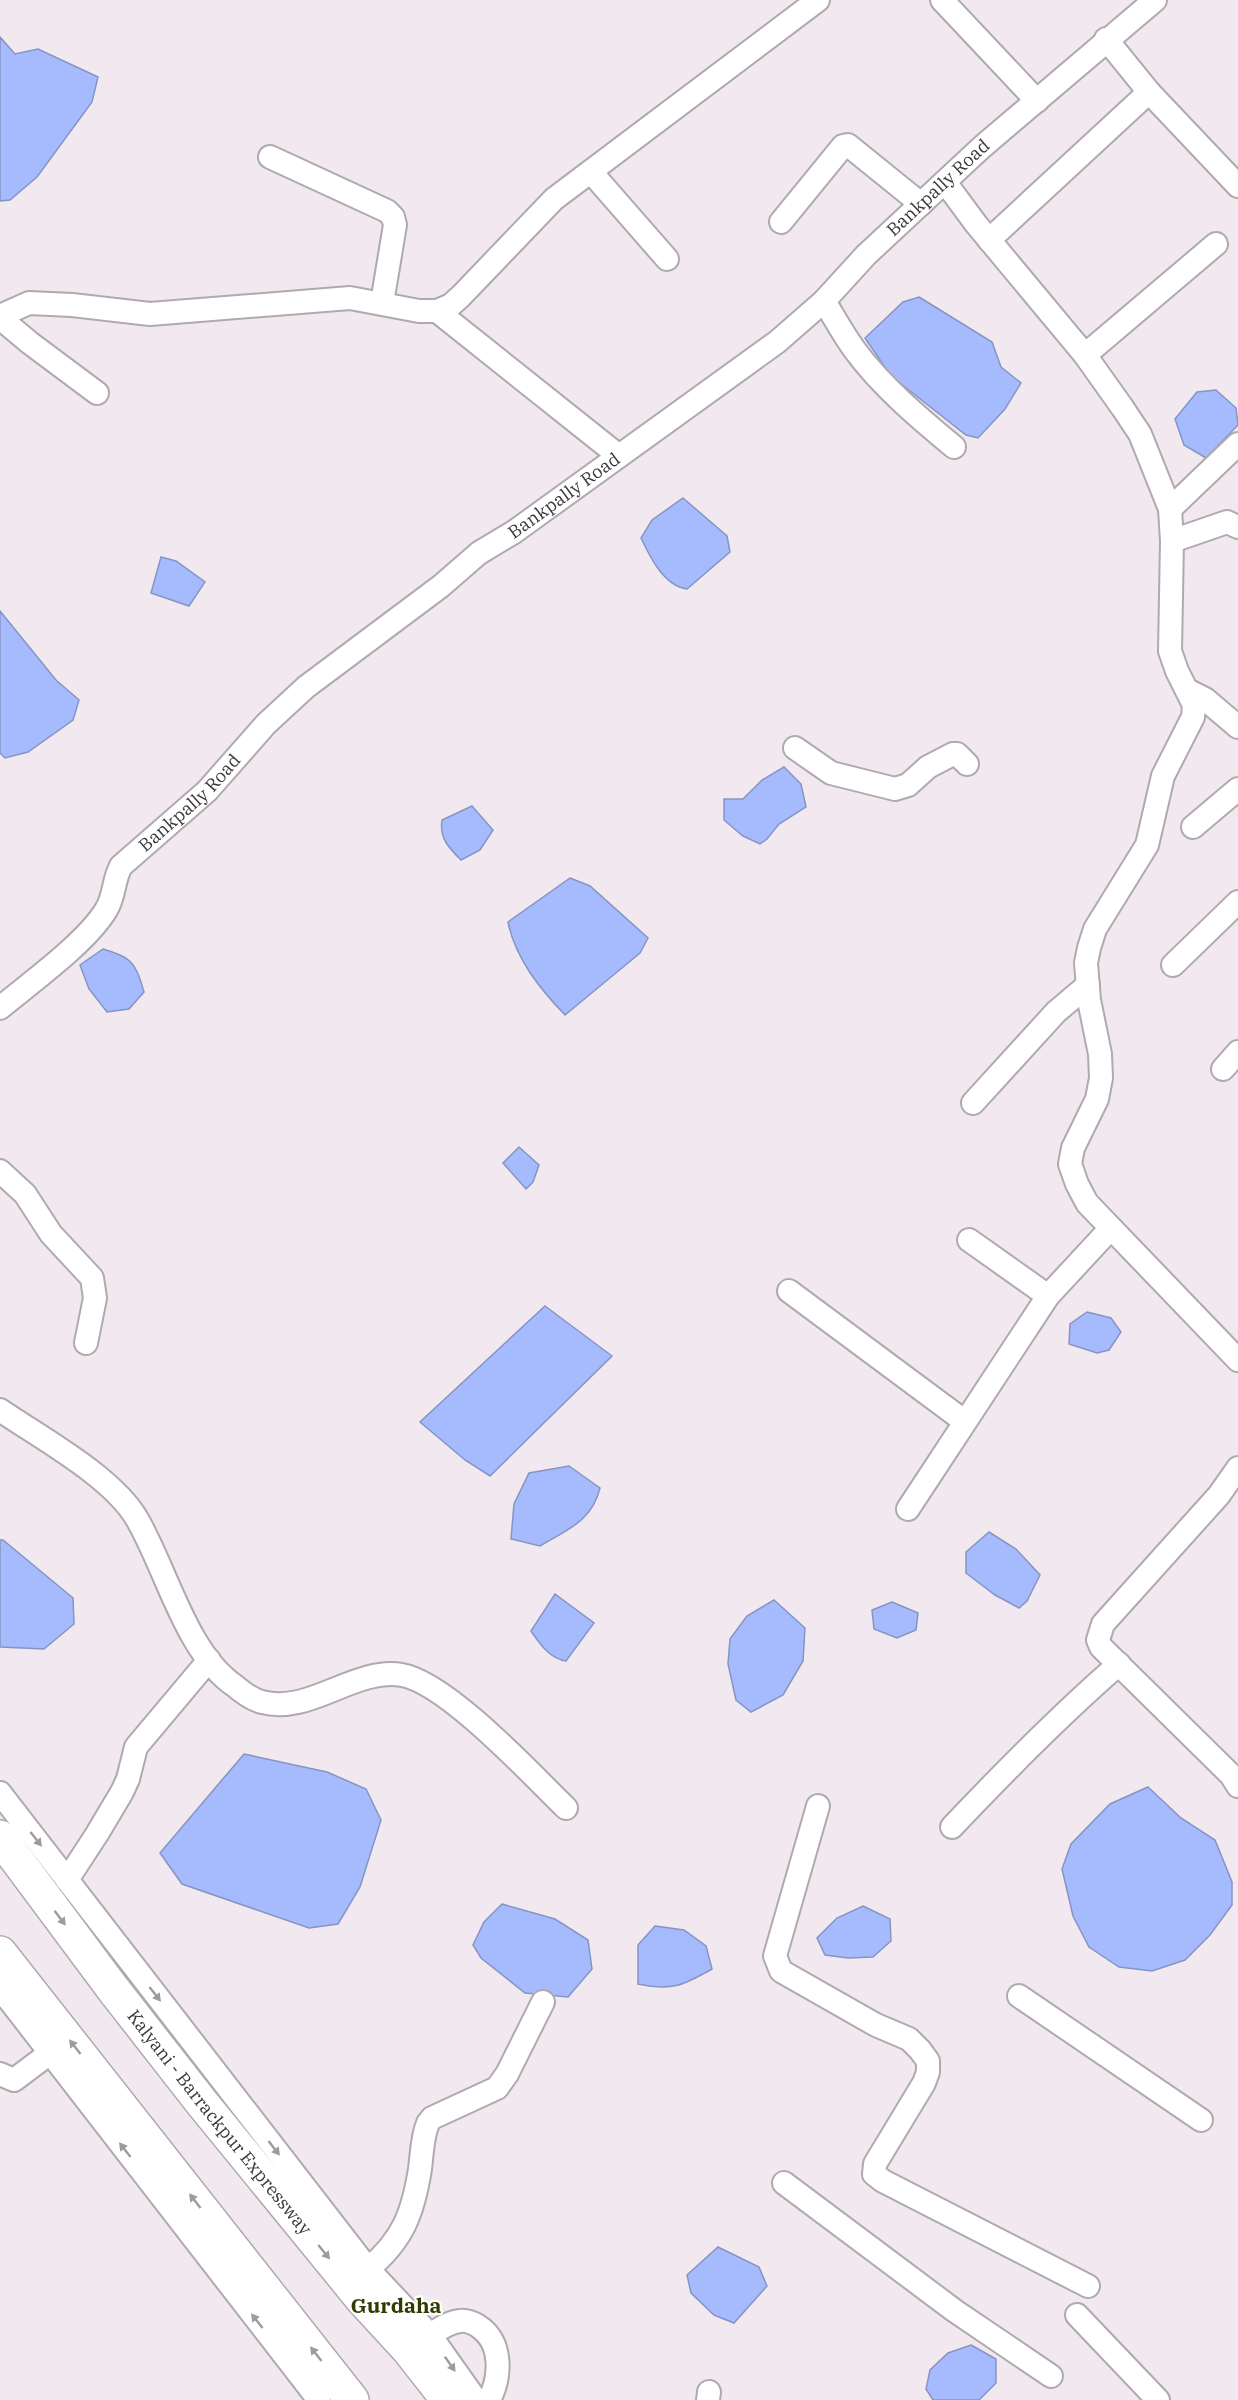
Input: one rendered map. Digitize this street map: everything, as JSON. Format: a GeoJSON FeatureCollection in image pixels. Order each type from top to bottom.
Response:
{"type":"FeatureCollection","features":[{"type":"Feature","properties":{"kind":"highway","name":"Kalyani - Barrackpur Expressway"},"geometry":{"type":"LineString","coordinates":[[0,1837],[113,1989],[202,2103],[448,2400]]}},
{"type":"Feature","properties":{"kind":"highway"},"geometry":{"type":"LineString","coordinates":[[0,1953],[352,2400]]}},
{"type":"Feature","properties":{"kind":"street"},"geometry":{"type":"LineString","coordinates":[[97,393],[30,344],[0,317],[29,303],[72,304],[150,314],[350,298],[419,310],[437,310],[451,305],[554,199],[818,0]]}},
{"type":"Feature","properties":{"kind":"street"},"geometry":{"type":"LineString","coordinates":[[942,0],[1036,101]]}},
{"type":"Feature","properties":{"kind":"street","name":"Bankpally Road"},"geometry":{"type":"LineString","coordinates":[[0,1008],[79,941],[102,917],[112,898],[115,876],[121,866],[207,790],[285,705],[441,586],[479,553],[514,532],[777,342],[824,301],[866,255],[982,147],[1106,39],[1155,0]]}},
{"type":"Feature","properties":{"kind":"street"},"geometry":{"type":"LineString","coordinates":[[1106,39],[1149,93],[1238,186]]}},
{"type":"Feature","properties":{"kind":"street"},"geometry":{"type":"LineString","coordinates":[[989,240],[1149,93]]}},
{"type":"Feature","properties":{"kind":"street"},"geometry":{"type":"LineString","coordinates":[[781,222],[843,146],[848,145],[854,147],[921,204]]}},
{"type":"Feature","properties":{"kind":"street"},"geometry":{"type":"LineString","coordinates":[[270,157],[387,211],[393,216],[394,225],[382,303]]}},
{"type":"Feature","properties":{"kind":"street"},"geometry":{"type":"LineString","coordinates":[[591,172],[667,259]]}},
{"type":"Feature","properties":{"kind":"street"},"geometry":{"type":"LineString","coordinates":[[945,182],[989,240],[1084,355],[1140,434],[1170,509],[1172,541],[1170,651],[1194,705],[1193,717],[1163,776],[1147,845],[1095,929],[1086,963],[1100,1054],[1101,1078],[1097,1099],[1072,1148],[1070,1164],[1087,1203],[1238,1360]]}},
{"type":"Feature","properties":{"kind":"street"},"geometry":{"type":"LineString","coordinates":[[1084,355],[1216,244]]}},
{"type":"Feature","properties":{"kind":"street"},"geometry":{"type":"LineString","coordinates":[[824,301],[855,350],[873,371],[924,422],[954,447]]}},
{"type":"Feature","properties":{"kind":"street"},"geometry":{"type":"LineString","coordinates":[[437,310],[619,456]]}},
{"type":"Feature","properties":{"kind":"street"},"geometry":{"type":"LineString","coordinates":[[1170,509],[1238,444]]}},
{"type":"Feature","properties":{"kind":"street"},"geometry":{"type":"LineString","coordinates":[[1172,541],[1227,522],[1238,527]]}},
{"type":"Feature","properties":{"kind":"street"},"geometry":{"type":"LineString","coordinates":[[1189,691],[1205,699],[1238,727]]}},
{"type":"Feature","properties":{"kind":"street"},"geometry":{"type":"LineString","coordinates":[[795,748],[831,773],[895,789],[908,785],[928,767],[954,754],[968,764]]}},
{"type":"Feature","properties":{"kind":"street"},"geometry":{"type":"LineString","coordinates":[[1193,827],[1238,789]]}},
{"type":"Feature","properties":{"kind":"street"},"geometry":{"type":"LineString","coordinates":[[1173,965],[1238,902]]}},
{"type":"Feature","properties":{"kind":"street"},"geometry":{"type":"LineString","coordinates":[[973,1103],[1061,1007],[1088,985]]}},
{"type":"Feature","properties":{"kind":"street"},"geometry":{"type":"LineString","coordinates":[[1223,1069],[1238,1052]]}},
{"type":"Feature","properties":{"kind":"street"},"geometry":{"type":"LineString","coordinates":[[0,1171],[25,1194],[51,1234],[92,1278],[95,1299],[86,1343]]}},
{"type":"Feature","properties":{"kind":"street"},"geometry":{"type":"LineString","coordinates":[[908,1509],[1048,1296],[1111,1228]]}},
{"type":"Feature","properties":{"kind":"street"},"geometry":{"type":"LineString","coordinates":[[969,1240],[1048,1296]]}},
{"type":"Feature","properties":{"kind":"street"},"geometry":{"type":"LineString","coordinates":[[789,1291],[964,1421]]}},
{"type":"Feature","properties":{"kind":"street"},"geometry":{"type":"LineString","coordinates":[[0,1410],[110,1485],[137,1518],[189,1629],[209,1660],[232,1684],[260,1702],[278,1705],[314,1698],[384,1673],[404,1675],[429,1685],[494,1737],[566,1808]]}},
{"type":"Feature","properties":{"kind":"street"},"geometry":{"type":"LineString","coordinates":[[1238,1468],[1219,1495],[1103,1624],[1098,1641],[1101,1647],[1231,1775],[1238,1786]]}},
{"type":"Feature","properties":{"kind":"street"},"geometry":{"type":"LineString","coordinates":[[67,1880],[125,1785],[136,1747],[209,1660]]}},
{"type":"Feature","properties":{"kind":"street"},"geometry":{"type":"LineString","coordinates":[[952,1827],[1074,1702],[1119,1664]]}},
{"type":"Feature","properties":{"kind":"street"},"geometry":{"type":"LineString","coordinates":[[0,1793],[368,2269],[430,2335],[476,2400]]}},
{"type":"Feature","properties":{"kind":"street"},"geometry":{"type":"LineString","coordinates":[[819,1806],[774,1956],[776,1964],[781,1971],[866,2020],[909,2039],[928,2061],[928,2072],[924,2083],[875,2164],[874,2174],[883,2181],[1088,2286]]}},
{"type":"Feature","properties":{"kind":"street"},"geometry":{"type":"LineString","coordinates":[[0,1988],[319,2400]]}},
{"type":"Feature","properties":{"kind":"street"},"geometry":{"type":"LineString","coordinates":[[1019,1996],[1201,2120]]}},
{"type":"Feature","properties":{"kind":"street"},"geometry":{"type":"LineString","coordinates":[[368,2269],[393,2246],[406,2220],[416,2193],[428,2123],[432,2118],[497,2088],[507,2074],[543,2002]]}},
{"type":"Feature","properties":{"kind":"street"},"geometry":{"type":"LineString","coordinates":[[0,2073],[14,2080],[50,2053]]}},
{"type":"Feature","properties":{"kind":"street"},"geometry":{"type":"LineString","coordinates":[[784,2183],[955,2311],[1051,2376]]}},
{"type":"Feature","properties":{"kind":"street"},"geometry":{"type":"LineString","coordinates":[[1077,2315],[1158,2400]]}},
{"type":"Feature","properties":{"kind":"street"},"geometry":{"type":"LineString","coordinates":[[430,2335],[444,2326],[461,2321],[471,2322],[490,2337],[498,2362],[496,2385],[489,2400]]}},
{"type":"Feature","properties":{"kind":"water"},"geometry":{"type":"Polygon","coordinates":[[[0,37],[15,54],[38,49],[98,77],[92,102],[37,177],[10,200],[0,201],[0,37]]]}},
{"type":"Feature","properties":{"kind":"water"},"geometry":{"type":"Polygon","coordinates":[[[919,297],[992,342],[1001,367],[1021,383],[1005,409],[978,438],[966,435],[891,376],[865,338],[903,302],[919,297]]]}},
{"type":"Feature","properties":{"kind":"water"},"geometry":{"type":"Polygon","coordinates":[[[1216,390],[1236,408],[1238,425],[1206,458],[1184,445],[1175,419],[1197,392],[1216,390]]]}},
{"type":"Feature","properties":{"kind":"water"},"geometry":{"type":"Polygon","coordinates":[[[683,498],[727,536],[730,552],[687,589],[679,587],[665,577],[653,562],[641,538],[652,520],[683,498]]]}},
{"type":"Feature","properties":{"kind":"water"},"geometry":{"type":"Polygon","coordinates":[[[161,557],[176,561],[205,582],[189,606],[151,593],[161,557]]]}},
{"type":"Feature","properties":{"kind":"water"},"geometry":{"type":"Polygon","coordinates":[[[0,611],[56,680],[79,700],[73,720],[28,752],[5,758],[0,753],[0,611]]]}},
{"type":"Feature","properties":{"kind":"water"},"geometry":{"type":"Polygon","coordinates":[[[784,767],[801,784],[806,807],[779,824],[760,844],[743,836],[724,820],[724,799],[743,799],[762,780],[784,767]]]}},
{"type":"Feature","properties":{"kind":"water"},"geometry":{"type":"Polygon","coordinates":[[[472,806],[493,830],[480,850],[461,860],[449,847],[444,837],[442,820],[472,806]]]}},
{"type":"Feature","properties":{"kind":"water"},"geometry":{"type":"Polygon","coordinates":[[[570,878],[590,886],[648,938],[640,953],[565,1015],[530,972],[516,948],[508,922],[570,878]]]}},
{"type":"Feature","properties":{"kind":"water"},"geometry":{"type":"Polygon","coordinates":[[[103,949],[126,958],[135,967],[144,992],[129,1009],[107,1012],[89,989],[80,965],[103,949]]]}},
{"type":"Feature","properties":{"kind":"water"},"geometry":{"type":"Polygon","coordinates":[[[519,1147],[539,1165],[533,1182],[526,1189],[503,1163],[519,1147]]]}},
{"type":"Feature","properties":{"kind":"water"},"geometry":{"type":"Polygon","coordinates":[[[545,1306],[612,1356],[490,1476],[465,1460],[420,1422],[545,1306]]]}},
{"type":"Feature","properties":{"kind":"water"},"geometry":{"type":"Polygon","coordinates":[[[1087,1312],[1111,1318],[1121,1332],[1109,1350],[1097,1353],[1069,1344],[1070,1324],[1087,1312]]]}},
{"type":"Feature","properties":{"kind":"water"},"geometry":{"type":"Polygon","coordinates":[[[569,1466],[600,1488],[585,1517],[540,1546],[511,1539],[514,1504],[529,1473],[569,1466]]]}},
{"type":"Feature","properties":{"kind":"water"},"geometry":{"type":"Polygon","coordinates":[[[989,1532],[1016,1549],[1040,1575],[1027,1601],[1019,1608],[995,1595],[966,1573],[966,1552],[989,1532]]]}},
{"type":"Feature","properties":{"kind":"water"},"geometry":{"type":"Polygon","coordinates":[[[0,1540],[3,1540],[73,1598],[74,1624],[44,1649],[0,1647],[0,1540]]]}},
{"type":"Feature","properties":{"kind":"water"},"geometry":{"type":"Polygon","coordinates":[[[555,1594],[594,1623],[566,1661],[550,1654],[531,1631],[555,1594]]]}},
{"type":"Feature","properties":{"kind":"water"},"geometry":{"type":"Polygon","coordinates":[[[774,1600],[805,1628],[803,1661],[783,1695],[751,1712],[736,1700],[728,1664],[730,1639],[747,1616],[774,1600]]]}},
{"type":"Feature","properties":{"kind":"water"},"geometry":{"type":"Polygon","coordinates":[[[892,1602],[918,1613],[916,1630],[897,1638],[874,1629],[872,1610],[892,1602]]]}},
{"type":"Feature","properties":{"kind":"water"},"geometry":{"type":"Polygon","coordinates":[[[244,1754],[327,1772],[366,1789],[381,1820],[360,1887],[338,1924],[309,1928],[182,1884],[160,1853],[244,1754]]]}},
{"type":"Feature","properties":{"kind":"water"},"geometry":{"type":"Polygon","coordinates":[[[1148,1787],[1181,1818],[1215,1840],[1232,1882],[1232,1905],[1210,1935],[1185,1960],[1152,1971],[1119,1967],[1089,1947],[1073,1916],[1062,1869],[1071,1844],[1110,1804],[1148,1787]]]}},
{"type":"Feature","properties":{"kind":"water"},"geometry":{"type":"Polygon","coordinates":[[[502,1904],[555,1919],[588,1940],[592,1969],[568,1997],[525,1993],[481,1958],[473,1945],[484,1922],[502,1904]]]}},
{"type":"Feature","properties":{"kind":"water"},"geometry":{"type":"Polygon","coordinates":[[[863,1906],[890,1919],[891,1941],[873,1957],[848,1958],[825,1955],[817,1938],[837,1918],[863,1906]]]}},
{"type":"Feature","properties":{"kind":"water"},"geometry":{"type":"Polygon","coordinates":[[[655,1926],[684,1930],[706,1946],[712,1969],[677,1986],[660,1987],[638,1984],[638,1945],[655,1926]]]}},
{"type":"Feature","properties":{"kind":"water"},"geometry":{"type":"Polygon","coordinates":[[[718,2247],[759,2267],[767,2286],[734,2323],[714,2315],[691,2293],[687,2275],[718,2247]]]}},
{"type":"Feature","properties":{"kind":"water"},"geometry":{"type":"Polygon","coordinates":[[[971,2345],[996,2359],[996,2383],[979,2400],[933,2400],[926,2389],[930,2370],[948,2353],[971,2345]]]}},
{"type":"Feature","properties":{"kind":"district","name":"Gurdaha"},"geometry":{"type":"Point","coordinates":[396,2306]}}]}
